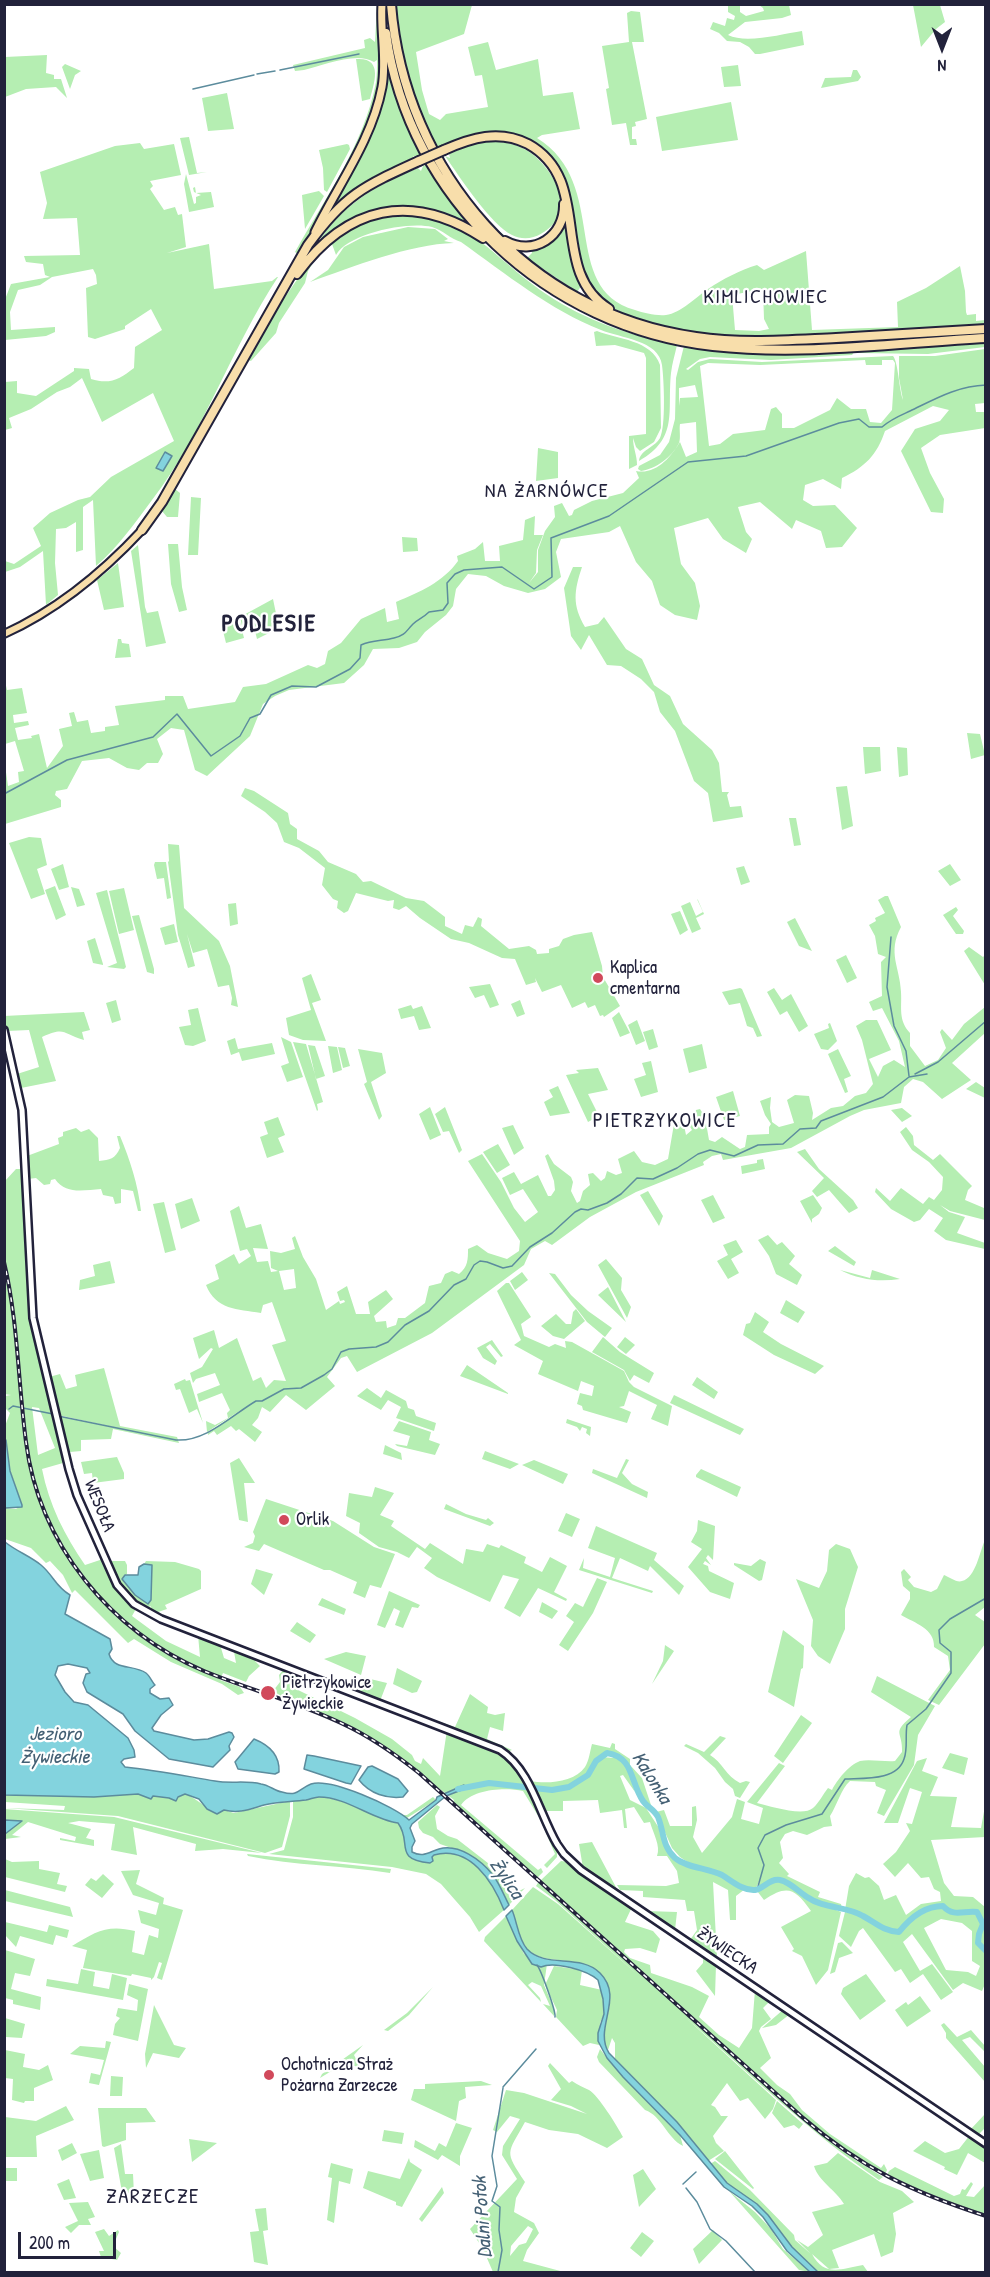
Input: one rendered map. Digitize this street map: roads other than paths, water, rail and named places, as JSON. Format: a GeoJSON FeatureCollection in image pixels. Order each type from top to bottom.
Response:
{"type":"FeatureCollection","features":[{"type":"Feature","properties":{"kind":"highway"},"geometry":{"type":"LineString","coordinates":[[383,4],[386,33],[400,94],[425,152],[456,202],[496,247]]}},
{"type":"Feature","properties":{"kind":"highway"},"geometry":{"type":"LineString","coordinates":[[142,530],[162,502],[308,245],[356,155],[378,102],[384,74],[383,4]]}},
{"type":"Feature","properties":{"kind":"highway"},"geometry":{"type":"LineString","coordinates":[[391,4],[398,59],[408,97],[422,131],[450,181],[493,234],[526,264],[551,282],[594,306],[626,319],[686,336],[742,341],[986,329]]}},
{"type":"Feature","properties":{"kind":"highway"},"geometry":{"type":"LineString","coordinates":[[308,245],[335,210],[357,192],[379,179],[476,138],[496,136],[518,140],[541,153],[563,184],[576,262],[581,278],[599,302],[626,319]]}},
{"type":"Feature","properties":{"kind":"highway"},"geometry":{"type":"LineString","coordinates":[[445,152],[478,141],[506,141],[533,152],[555,177],[562,193],[564,210],[560,225],[550,238],[537,245],[526,247],[509,243],[493,234]]}},
{"type":"Feature","properties":{"kind":"highway"},"geometry":{"type":"LineString","coordinates":[[251,346],[314,244],[338,212],[367,190],[419,163]]}},
{"type":"Feature","properties":{"kind":"highway"},"geometry":{"type":"LineString","coordinates":[[297,274],[317,248],[341,229],[365,218],[389,212],[419,211],[440,215],[463,225],[496,247],[541,283],[591,312],[632,329],[686,343],[728,348],[784,349],[986,338]]}},
{"type":"Feature","properties":{"kind":"main road"},"geometry":{"type":"LineString","coordinates":[[4,634],[41,615],[63,600],[108,564],[142,530]]}},
{"type":"Feature","properties":{"kind":"main road","name":"WESOŁA"},"geometry":{"type":"LineString","coordinates":[[4,1030],[23,1117],[33,1318],[70,1474],[114,1580],[123,1594],[134,1604],[161,1619],[491,1746]]}},
{"type":"Feature","properties":{"kind":"main road","name":"ŻYWIECKA"},"geometry":{"type":"LineString","coordinates":[[491,1746],[512,1759],[525,1779],[557,1844],[581,1870],[986,2144]]}},
{"type":"Feature","properties":{"kind":"water"},"geometry":{"type":"Polygon","coordinates":[[[165,452],[172,456],[163,471],[156,468],[165,452]]]}},
{"type":"Feature","properties":{"kind":"water"},"geometry":{"type":"Polygon","coordinates":[[[6,1440],[10,1471],[22,1507],[5,1508],[4,1441],[6,1440]]]}},
{"type":"Feature","properties":{"kind":"water","name":"Jezioro Żywieckie"},"geometry":{"type":"Polygon","coordinates":[[[5,1542],[41,1565],[70,1595],[65,1614],[110,1639],[112,1649],[109,1654],[115,1663],[146,1673],[155,1685],[150,1689],[150,1693],[160,1699],[169,1698],[173,1705],[161,1715],[152,1728],[154,1731],[194,1740],[208,1739],[229,1732],[234,1737],[229,1746],[230,1750],[213,1767],[169,1759],[135,1731],[123,1714],[87,1692],[83,1683],[86,1674],[90,1673],[87,1668],[68,1664],[58,1666],[55,1675],[74,1702],[88,1705],[128,1738],[135,1757],[124,1759],[121,1762],[125,1767],[221,1782],[255,1783],[288,1793],[295,1793],[311,1784],[333,1785],[362,1794],[409,1820],[437,1797],[464,1785],[464,1789],[446,1796],[412,1824],[410,1828],[415,1841],[412,1852],[423,1854],[439,1849],[454,1848],[469,1854],[493,1875],[509,1905],[504,1910],[487,1878],[478,1868],[459,1855],[447,1853],[434,1855],[430,1863],[411,1858],[405,1849],[404,1837],[398,1823],[329,1798],[317,1797],[274,1803],[240,1811],[224,1810],[217,1814],[207,1809],[199,1799],[185,1794],[178,1797],[176,1801],[153,1796],[151,1799],[138,1794],[94,1797],[5,1795],[5,1542]]]}},
{"type":"Feature","properties":{"kind":"water"},"geometry":{"type":"Polygon","coordinates":[[[144,1564],[152,1565],[151,1600],[148,1604],[135,1595],[122,1579],[125,1575],[138,1575],[139,1567],[144,1564]]]}},
{"type":"Feature","properties":{"kind":"water"},"geometry":{"type":"Polygon","coordinates":[[[254,1739],[272,1751],[278,1761],[279,1772],[275,1774],[238,1769],[235,1762],[254,1739]]]}},
{"type":"Feature","properties":{"kind":"water"},"geometry":{"type":"Polygon","coordinates":[[[307,1755],[361,1766],[351,1784],[346,1783],[304,1769],[307,1755]]]}},
{"type":"Feature","properties":{"kind":"water"},"geometry":{"type":"Polygon","coordinates":[[[372,1766],[398,1779],[408,1791],[403,1797],[379,1794],[363,1785],[359,1780],[368,1767],[372,1766]]]}},
{"type":"Feature","properties":{"kind":"water"},"geometry":{"type":"Polygon","coordinates":[[[5,1820],[22,1821],[5,1834],[5,1820]]]}},
{"type":"Feature","properties":{"kind":"water"},"geometry":{"type":"Polygon","coordinates":[[[512,1910],[522,1940],[527,1949],[535,1955],[583,1964],[600,1973],[610,1993],[604,2033],[609,2053],[677,2122],[727,2183],[757,2204],[792,2247],[818,2272],[810,2272],[787,2251],[763,2217],[752,2206],[724,2187],[680,2135],[623,2077],[607,2058],[598,2041],[604,2014],[598,1980],[570,1968],[554,1965],[541,1967],[532,1964],[517,1941],[506,1916],[512,1910]]]}},
{"type":"Feature","properties":{"kind":"waterway"},"geometry":{"type":"LineString","coordinates":[[280,70],[359,54]]}},
{"type":"Feature","properties":{"kind":"waterway"},"geometry":{"type":"LineString","coordinates":[[257,74],[275,71]]}},
{"type":"Feature","properties":{"kind":"waterway"},"geometry":{"type":"LineString","coordinates":[[193,89],[254,75]]}},
{"type":"Feature","properties":{"kind":"waterway"},"geometry":{"type":"LineString","coordinates":[[4,794],[67,760],[153,737],[177,714],[211,756],[240,736],[250,718],[260,714],[271,695],[292,686],[316,687],[350,669],[360,658],[361,645],[401,636],[429,612],[443,610],[448,603],[447,583],[455,574],[464,570],[502,567],[534,589],[552,577],[551,538],[609,516],[688,462],[746,456],[839,423],[859,419],[869,427],[882,427],[895,418],[946,394],[986,385]]}},
{"type":"Feature","properties":{"kind":"waterway"},"geometry":{"type":"LineString","coordinates":[[891,937],[887,987],[894,1026],[906,1051],[909,1076]]}},
{"type":"Feature","properties":{"kind":"waterway"},"geometry":{"type":"LineString","coordinates":[[915,1074],[938,1062],[986,1021]]}},
{"type":"Feature","properties":{"kind":"waterway"},"geometry":{"type":"LineString","coordinates":[[58,1416],[176,1440],[198,1437],[256,1401],[262,1401],[284,1389],[301,1388],[324,1375],[332,1369],[341,1352],[349,1349],[376,1347],[388,1342],[405,1325],[429,1311],[454,1285],[466,1279],[474,1265],[480,1261],[503,1268],[512,1266],[530,1247],[552,1233],[575,1212],[607,1203],[621,1194],[637,1178],[653,1179],[677,1168],[698,1154],[710,1150],[734,1156],[758,1145],[783,1144],[800,1129],[816,1128],[821,1121],[883,1097],[909,1077],[927,1074]]}},
{"type":"Feature","properties":{"kind":"waterway"},"geometry":{"type":"LineString","coordinates":[[9,1409],[13,1406],[53,1414]]}},
{"type":"Feature","properties":{"kind":"waterway","name":"Kalonka"},"geometry":{"type":"LineString","coordinates":[[757,1890],[764,1865],[758,1848],[765,1835],[786,1825],[822,1814],[845,1779],[879,1777],[887,1775],[900,1766],[906,1751],[907,1725],[926,1709],[951,1673],[951,1652],[940,1643],[939,1630],[950,1619],[986,1598]]}},
{"type":"Feature","properties":{"kind":"waterway","name":"Kalonka"},"geometry":{"type":"LineString","coordinates":[[458,1789],[489,1783],[552,1790],[569,1787],[588,1775],[596,1761],[607,1753],[616,1755],[627,1765],[643,1801],[658,1817],[668,1849],[680,1861],[722,1875],[751,1890],[776,1880],[784,1881],[814,1901],[850,1910],[893,1931],[899,1932],[918,1914],[930,1908],[943,1906],[955,1913],[977,1912],[983,1924],[978,1943],[986,1951]]}},
{"type":"Feature","properties":{"kind":"waterway"},"geometry":{"type":"LineString","coordinates":[[537,1965],[548,1991],[555,2017]]}},
{"type":"Feature","properties":{"kind":"waterway","name":"Dalni Potok"},"geometry":{"type":"LineString","coordinates":[[503,2087],[536,2049]]}},
{"type":"Feature","properties":{"kind":"waterway","name":"Dalni Potok"},"geometry":{"type":"LineString","coordinates":[[498,2272],[502,2250],[499,2230],[500,2207],[492,2201],[497,2186],[492,2156],[503,2088]]}},
{"type":"Feature","properties":{"kind":"waterway"},"geometry":{"type":"LineString","coordinates":[[683,2184],[696,2172]]}},
{"type":"Feature","properties":{"kind":"waterway"},"geometry":{"type":"LineString","coordinates":[[686,2188],[697,2202],[710,2229],[726,2241],[755,2272]]}},
{"type":"Feature","properties":{"kind":"railway"},"geometry":{"type":"LineString","coordinates":[[4,1262],[15,1329],[26,1442],[34,1479],[46,1515],[63,1549],[85,1580],[110,1608],[138,1633],[170,1654],[204,1671],[326,1716],[363,1734],[392,1753],[419,1773],[824,2135],[845,2151],[888,2177],[934,2198],[986,2216]]}},
{"type":"Feature","properties":{"kind":"place","name":"Kaplica cmentarna"},"geometry":{"type":"Point","coordinates":[598,978]}},
{"type":"Feature","properties":{"kind":"place","name":"Orlik"},"geometry":{"type":"Point","coordinates":[284,1520]}},
{"type":"Feature","properties":{"kind":"place","name":"Pietrzykowice Żywieckie"},"geometry":{"type":"Point","coordinates":[268,1693]}},
{"type":"Feature","properties":{"kind":"place","name":"Ochotnicza Straż Pożarna Zarzecze"},"geometry":{"type":"Point","coordinates":[269,2075]}},
{"type":"Feature","properties":{"kind":"district","name":"KIMLICHOWIEC"},"geometry":{"type":"Point","coordinates":[766,298]}},
{"type":"Feature","properties":{"kind":"district","name":"NA ŻARNÓWCE"},"geometry":{"type":"Point","coordinates":[547,492]}},
{"type":"Feature","properties":{"kind":"district","name":"PODLESIE"},"geometry":{"type":"Point","coordinates":[269,625]}},
{"type":"Feature","properties":{"kind":"district","name":"PIETRZYKOWICE"},"geometry":{"type":"Point","coordinates":[665,1121]}},
{"type":"Feature","properties":{"kind":"district","name":"ZARZECZE"},"geometry":{"type":"Point","coordinates":[153,2197]}},
{"type":"Feature","properties":{"kind":"water label","name":"Żylica"},"geometry":{"type":"Point","coordinates":[506,1879]}}]}
